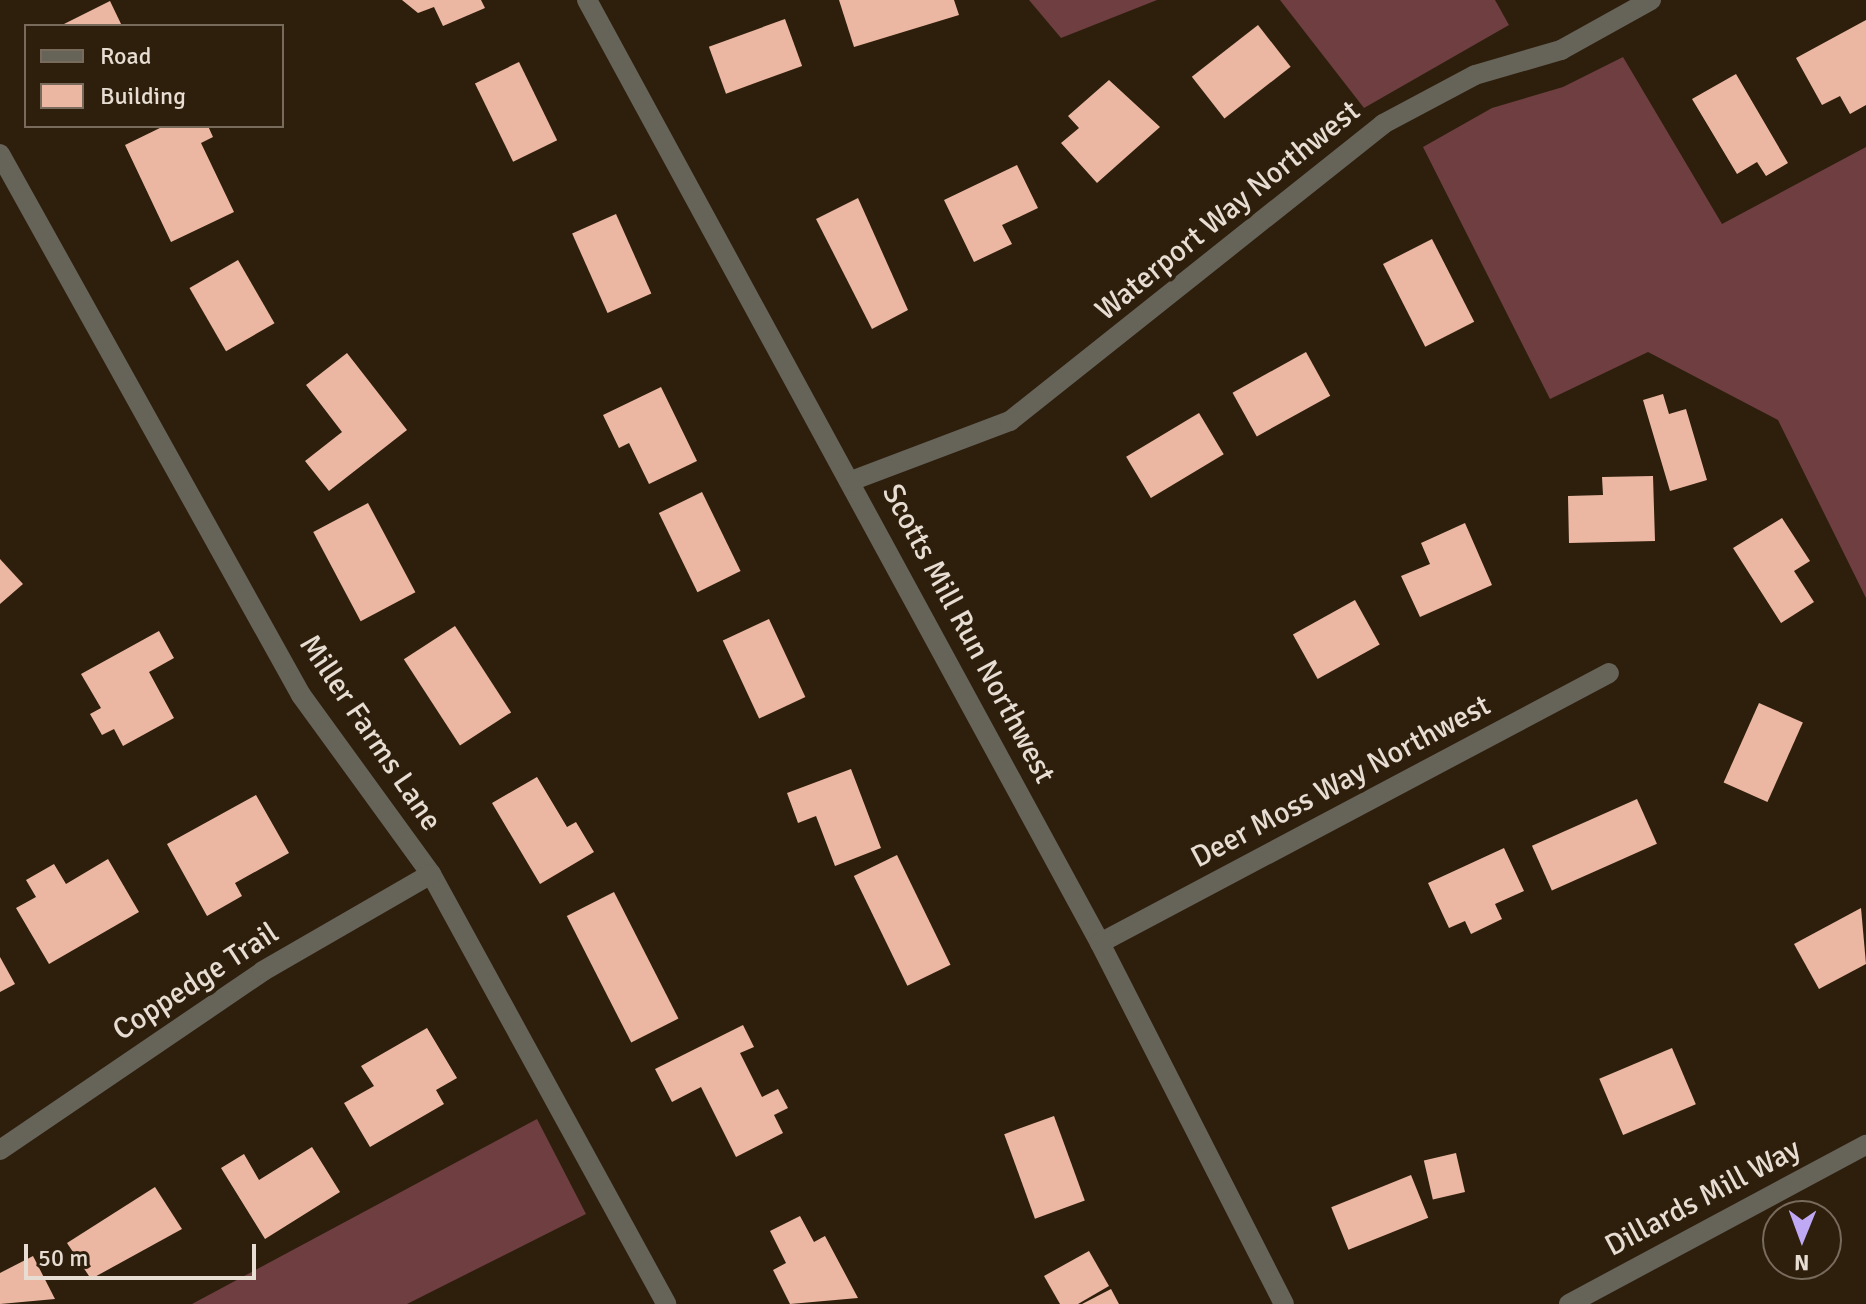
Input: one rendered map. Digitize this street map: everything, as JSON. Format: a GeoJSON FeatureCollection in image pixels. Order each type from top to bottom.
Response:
{"type":"FeatureCollection","features":[{"type":"Feature","properties":{"kind":"street","name":"Scotts Mill Run Northwest"},"geometry":{"type":"LineString","coordinates":[[587,0],[1100,943],[1284,1304]]}},
{"type":"Feature","properties":{"kind":"street","name":"Waterport Way Northwest"},"geometry":{"type":"LineString","coordinates":[[851,481],[1010,421],[1383,124],[1475,75],[1561,50],[1651,0]]}},
{"type":"Feature","properties":{"kind":"street","name":"Miller Farms Lane"},"geometry":{"type":"LineString","coordinates":[[0,154],[301,695],[431,874],[666,1304]]}},
{"type":"Feature","properties":{"kind":"street","name":"Deer Moss Way Northwest"},"geometry":{"type":"LineString","coordinates":[[1100,943],[1609,673]]}},
{"type":"Feature","properties":{"kind":"street","name":"Coppedge Trail"},"geometry":{"type":"LineString","coordinates":[[0,1150],[263,971],[431,874]]}},
{"type":"Feature","properties":{"kind":"street","name":"Dillards Mill Way"},"geometry":{"type":"LineString","coordinates":[[1569,1304],[1866,1145]]}},
{"type":"Feature","properties":{"kind":"shaded area"},"geometry":{"type":"Polygon","coordinates":[[[1029,0],[1157,0],[1061,38],[1029,0]]]}},
{"type":"Feature","properties":{"kind":"shaded area"},"geometry":{"type":"Polygon","coordinates":[[[1280,0],[1495,0],[1509,25],[1364,108],[1280,0]]]}},
{"type":"Feature","properties":{"kind":"shaded area"},"geometry":{"type":"Polygon","coordinates":[[[1623,57],[1722,224],[1866,147],[1866,598],[1778,420],[1648,352],[1550,399],[1423,147],[1492,108],[1563,87],[1623,57]]]}},
{"type":"Feature","properties":{"kind":"shaded area"},"geometry":{"type":"Polygon","coordinates":[[[537,1119],[586,1214],[407,1304],[192,1304],[537,1119]]]}},
{"type":"Feature","properties":{"kind":"building"},"geometry":{"type":"Polygon","coordinates":[[[402,0],[481,0],[485,8],[443,26],[434,7],[418,13],[402,0]]]}},
{"type":"Feature","properties":{"kind":"building"},"geometry":{"type":"Polygon","coordinates":[[[839,0],[954,0],[959,15],[854,47],[839,0]]]}},
{"type":"Feature","properties":{"kind":"building"},"geometry":{"type":"Polygon","coordinates":[[[110,1],[121,24],[64,24],[110,1]]]}},
{"type":"Feature","properties":{"kind":"building"},"geometry":{"type":"Polygon","coordinates":[[[785,19],[802,66],[726,94],[709,47],[785,19]]]}},
{"type":"Feature","properties":{"kind":"building"},"geometry":{"type":"Polygon","coordinates":[[[1866,20],[1866,105],[1850,114],[1840,96],[1822,105],[1796,58],[1866,20]]]}},
{"type":"Feature","properties":{"kind":"building"},"geometry":{"type":"Polygon","coordinates":[[[1258,25],[1291,67],[1224,118],[1192,77],[1258,25]]]}},
{"type":"Feature","properties":{"kind":"building"},"geometry":{"type":"Polygon","coordinates":[[[519,62],[557,140],[513,162],[475,83],[519,62]]]}},
{"type":"Feature","properties":{"kind":"building"},"geometry":{"type":"Polygon","coordinates":[[[1736,74],[1788,163],[1766,176],[1757,162],[1737,174],[1692,99],[1736,74]]]}},
{"type":"Feature","properties":{"kind":"building"},"geometry":{"type":"Polygon","coordinates":[[[1109,80],[1160,127],[1097,183],[1061,143],[1079,128],[1068,116],[1109,80]]]}},
{"type":"Feature","properties":{"kind":"building"},"geometry":{"type":"Polygon","coordinates":[[[160,128],[209,128],[213,137],[201,143],[234,212],[171,242],[125,145],[160,128]]]}},
{"type":"Feature","properties":{"kind":"building"},"geometry":{"type":"Polygon","coordinates":[[[1017,165],[1038,208],[1002,225],[1012,244],[974,262],[944,200],[1017,165]]]}},
{"type":"Feature","properties":{"kind":"building"},"geometry":{"type":"Polygon","coordinates":[[[858,198],[908,310],[872,329],[816,219],[858,198]]]}},
{"type":"Feature","properties":{"kind":"building"},"geometry":{"type":"Polygon","coordinates":[[[616,214],[651,293],[608,313],[572,234],[616,214]]]}},
{"type":"Feature","properties":{"kind":"building"},"geometry":{"type":"Polygon","coordinates":[[[1432,239],[1474,322],[1425,347],[1383,264],[1432,239]]]}},
{"type":"Feature","properties":{"kind":"building"},"geometry":{"type":"Polygon","coordinates":[[[238,260],[274,323],[226,351],[190,288],[238,260]]]}},
{"type":"Feature","properties":{"kind":"building"},"geometry":{"type":"Polygon","coordinates":[[[1306,352],[1330,396],[1257,436],[1233,393],[1306,352]]]}},
{"type":"Feature","properties":{"kind":"building"},"geometry":{"type":"Polygon","coordinates":[[[347,353],[407,430],[329,491],[305,461],[342,432],[306,385],[347,353]]]}},
{"type":"Feature","properties":{"kind":"building"},"geometry":{"type":"Polygon","coordinates":[[[661,387],[697,461],[649,484],[629,443],[619,448],[603,415],[661,387]]]}},
{"type":"Feature","properties":{"kind":"building"},"geometry":{"type":"Polygon","coordinates":[[[1663,394],[1669,414],[1686,409],[1707,480],[1670,491],[1643,400],[1663,394]]]}},
{"type":"Feature","properties":{"kind":"building"},"geometry":{"type":"Polygon","coordinates":[[[1199,413],[1224,454],[1151,498],[1126,457],[1199,413]]]}},
{"type":"Feature","properties":{"kind":"building"},"geometry":{"type":"Polygon","coordinates":[[[1653,476],[1655,541],[1569,543],[1568,496],[1603,495],[1602,477],[1653,476]]]}},
{"type":"Feature","properties":{"kind":"building"},"geometry":{"type":"Polygon","coordinates":[[[702,492],[741,571],[697,592],[659,513],[702,492]]]}},
{"type":"Feature","properties":{"kind":"building"},"geometry":{"type":"Polygon","coordinates":[[[368,503],[415,592],[361,621],[313,532],[368,503]]]}},
{"type":"Feature","properties":{"kind":"building"},"geometry":{"type":"Polygon","coordinates":[[[1782,518],[1810,561],[1794,571],[1814,602],[1781,623],[1733,548],[1782,518]]]}},
{"type":"Feature","properties":{"kind":"building"},"geometry":{"type":"Polygon","coordinates":[[[1465,523],[1492,585],[1420,617],[1401,576],[1430,564],[1421,543],[1465,523]]]}},
{"type":"Feature","properties":{"kind":"building"},"geometry":{"type":"Polygon","coordinates":[[[0,559],[23,584],[0,604],[0,559]]]}},
{"type":"Feature","properties":{"kind":"building"},"geometry":{"type":"Polygon","coordinates":[[[1355,600],[1380,645],[1318,679],[1293,634],[1355,600]]]}},
{"type":"Feature","properties":{"kind":"building"},"geometry":{"type":"Polygon","coordinates":[[[769,619],[805,697],[759,718],[723,641],[769,619]]]}},
{"type":"Feature","properties":{"kind":"building"},"geometry":{"type":"Polygon","coordinates":[[[455,626],[511,712],[460,746],[404,659],[455,626]]]}},
{"type":"Feature","properties":{"kind":"building"},"geometry":{"type":"Polygon","coordinates":[[[159,631],[174,658],[149,672],[174,718],[123,746],[114,729],[102,735],[90,714],[101,708],[81,674],[159,631]]]}},
{"type":"Feature","properties":{"kind":"building"},"geometry":{"type":"Polygon","coordinates":[[[1759,703],[1803,723],[1767,802],[1724,782],[1759,703]]]}},
{"type":"Feature","properties":{"kind":"building"},"geometry":{"type":"Polygon","coordinates":[[[851,769],[881,848],[835,866],[816,816],[798,823],[787,793],[851,769]]]}},
{"type":"Feature","properties":{"kind":"building"},"geometry":{"type":"Polygon","coordinates":[[[537,777],[567,827],[576,822],[594,852],[540,884],[492,803],[537,777]]]}},
{"type":"Feature","properties":{"kind":"building"},"geometry":{"type":"Polygon","coordinates":[[[256,795],[289,853],[235,883],[242,896],[207,916],[167,844],[256,795]]]}},
{"type":"Feature","properties":{"kind":"building"},"geometry":{"type":"Polygon","coordinates":[[[1637,799],[1657,844],[1552,891],[1532,846],[1637,799]]]}},
{"type":"Feature","properties":{"kind":"building"},"geometry":{"type":"Polygon","coordinates":[[[1504,848],[1524,891],[1495,904],[1502,919],[1471,934],[1465,921],[1449,928],[1428,883],[1504,848]]]}},
{"type":"Feature","properties":{"kind":"building"},"geometry":{"type":"Polygon","coordinates":[[[897,855],[950,965],[907,986],[854,876],[897,855]]]}},
{"type":"Feature","properties":{"kind":"building"},"geometry":{"type":"Polygon","coordinates":[[[108,859],[139,912],[49,964],[16,908],[36,897],[26,880],[54,864],[66,884],[108,859]]]}},
{"type":"Feature","properties":{"kind":"building"},"geometry":{"type":"Polygon","coordinates":[[[614,892],[678,1019],[631,1043],[567,916],[614,892]]]}},
{"type":"Feature","properties":{"kind":"building"},"geometry":{"type":"Polygon","coordinates":[[[1861,908],[1866,964],[1819,989],[1794,944],[1861,908]]]}},
{"type":"Feature","properties":{"kind":"building"},"geometry":{"type":"Polygon","coordinates":[[[0,957],[15,984],[0,992],[0,957]]]}},
{"type":"Feature","properties":{"kind":"building"},"geometry":{"type":"Polygon","coordinates":[[[743,1025],[754,1047],[740,1053],[762,1097],[778,1089],[788,1108],[774,1115],[783,1133],[736,1157],[701,1087],[672,1102],[655,1069],[743,1025]]]}},
{"type":"Feature","properties":{"kind":"building"},"geometry":{"type":"Polygon","coordinates":[[[427,1028],[457,1078],[436,1090],[444,1104],[370,1147],[344,1103],[374,1086],[361,1066],[427,1028]]]}},
{"type":"Feature","properties":{"kind":"building"},"geometry":{"type":"Polygon","coordinates":[[[1672,1048],[1696,1104],[1623,1135],[1599,1079],[1672,1048]]]}},
{"type":"Feature","properties":{"kind":"building"},"geometry":{"type":"Polygon","coordinates":[[[1054,1116],[1085,1201],[1035,1219],[1004,1134],[1054,1116]]]}},
{"type":"Feature","properties":{"kind":"building"},"geometry":{"type":"Polygon","coordinates":[[[312,1147],[340,1192],[265,1239],[221,1168],[244,1154],[259,1180],[312,1147]]]}},
{"type":"Feature","properties":{"kind":"building"},"geometry":{"type":"Polygon","coordinates":[[[1456,1153],[1465,1192],[1433,1199],[1424,1160],[1456,1153]]]}},
{"type":"Feature","properties":{"kind":"building"},"geometry":{"type":"Polygon","coordinates":[[[1411,1175],[1428,1218],[1348,1250],[1331,1207],[1411,1175]]]}},
{"type":"Feature","properties":{"kind":"building"},"geometry":{"type":"Polygon","coordinates":[[[155,1187],[182,1229],[91,1279],[67,1243],[155,1187]]]}},
{"type":"Feature","properties":{"kind":"building"},"geometry":{"type":"Polygon","coordinates":[[[800,1216],[814,1242],[825,1236],[858,1298],[790,1304],[773,1270],[786,1263],[770,1231],[800,1216]]]}},
{"type":"Feature","properties":{"kind":"building"},"geometry":{"type":"Polygon","coordinates":[[[1089,1251],[1109,1286],[1078,1304],[1060,1304],[1044,1276],[1089,1251]]]}},
{"type":"Feature","properties":{"kind":"building"},"geometry":{"type":"Polygon","coordinates":[[[33,1256],[55,1299],[0,1304],[0,1273],[33,1256]]]}},
{"type":"Feature","properties":{"kind":"building"},"geometry":{"type":"Polygon","coordinates":[[[1111,1289],[1119,1304],[1082,1304],[1111,1289]]]}}]}
